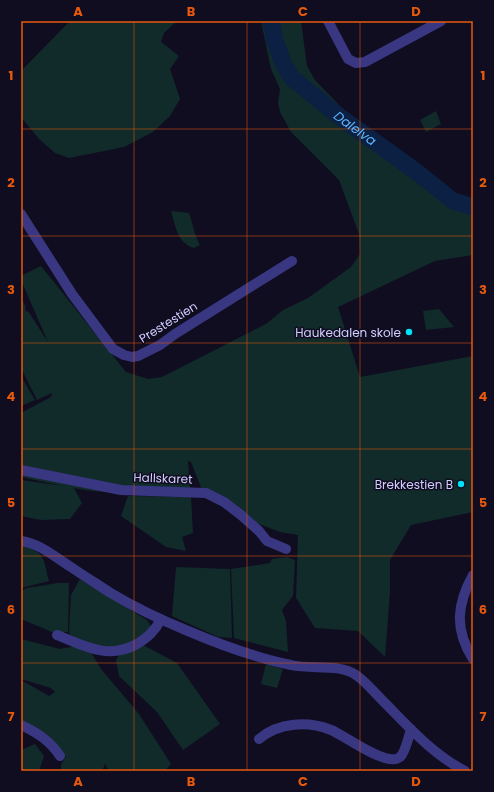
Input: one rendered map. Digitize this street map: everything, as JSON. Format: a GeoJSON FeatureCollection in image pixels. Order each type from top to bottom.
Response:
{"type":"FeatureCollection","features":[{"type":"Feature","properties":{"kind":"street"},"geometry":{"type":"LineString","coordinates":[[328,21],[348,59],[356,63],[365,62],[441,21]]}},
{"type":"Feature","properties":{"kind":"street","name":"Prestestien"},"geometry":{"type":"LineString","coordinates":[[21,214],[72,294],[113,349],[124,355],[132,357],[138,356],[160,345],[292,261]]}},
{"type":"Feature","properties":{"kind":"street","name":"Hallskaret"},"geometry":{"type":"LineString","coordinates":[[21,470],[121,490],[206,493],[224,502],[241,515],[259,531],[267,541],[286,549]]}},
{"type":"Feature","properties":{"kind":"street"},"geometry":{"type":"LineString","coordinates":[[21,540],[42,547],[112,593],[161,620],[219,643],[273,661],[305,668],[337,668],[350,672],[361,680],[435,752],[464,771]]}},
{"type":"Feature","properties":{"kind":"street"},"geometry":{"type":"LineString","coordinates":[[473,575],[463,595],[459,617],[464,642],[473,659]]}},
{"type":"Feature","properties":{"kind":"street"},"geometry":{"type":"LineString","coordinates":[[56,634],[92,649],[116,652],[144,640],[155,629],[161,620]]}},
{"type":"Feature","properties":{"kind":"street"},"geometry":{"type":"LineString","coordinates":[[259,739],[277,728],[292,725],[311,726],[329,729],[382,757],[393,760],[397,759],[403,754],[411,729]]}},
{"type":"Feature","properties":{"kind":"street"},"geometry":{"type":"LineString","coordinates":[[21,726],[42,736],[60,756]]}},
{"type":"Feature","properties":{"kind":"green space"},"geometry":{"type":"Polygon","coordinates":[[[70,21],[177,21],[164,33],[161,42],[179,56],[170,69],[180,99],[170,116],[153,132],[124,147],[69,158],[55,153],[39,139],[21,117],[21,75],[23,69],[70,21]]]}},
{"type":"Feature","properties":{"kind":"green space"},"geometry":{"type":"Polygon","coordinates":[[[261,21],[267,21],[268,41],[283,72],[292,70],[284,55],[277,21],[301,21],[307,66],[315,80],[343,109],[392,150],[445,199],[460,208],[473,211],[473,255],[435,261],[338,307],[360,377],[473,356],[473,512],[411,525],[390,560],[390,591],[385,657],[358,631],[315,628],[296,598],[298,535],[280,532],[259,524],[204,495],[191,462],[188,461],[190,489],[102,492],[74,488],[82,503],[70,519],[41,520],[21,516],[21,480],[63,486],[21,477],[21,413],[51,397],[52,393],[37,400],[21,368],[21,298],[26,307],[25,309],[27,312],[28,311],[48,342],[21,280],[21,276],[41,266],[126,372],[148,379],[162,377],[266,324],[283,310],[308,298],[351,267],[360,254],[359,234],[339,180],[291,132],[280,112],[278,103],[280,89],[271,69],[261,21]]]}},
{"type":"Feature","properties":{"kind":"green space"},"geometry":{"type":"Polygon","coordinates":[[[436,111],[441,124],[426,132],[420,120],[436,111]]]}},
{"type":"Feature","properties":{"kind":"green space"},"geometry":{"type":"Polygon","coordinates":[[[171,211],[189,213],[200,245],[194,248],[188,246],[184,242],[178,234],[171,211]]]}},
{"type":"Feature","properties":{"kind":"green space"},"geometry":{"type":"Polygon","coordinates":[[[439,309],[454,327],[426,330],[423,311],[439,309]]]}},
{"type":"Feature","properties":{"kind":"green space"},"geometry":{"type":"Polygon","coordinates":[[[21,376],[35,400],[21,406],[21,376]]]}},
{"type":"Feature","properties":{"kind":"green space"},"geometry":{"type":"Polygon","coordinates":[[[128,496],[191,497],[193,533],[182,537],[186,551],[166,547],[121,516],[128,496]]]}},
{"type":"Feature","properties":{"kind":"green space"},"geometry":{"type":"Polygon","coordinates":[[[21,545],[35,551],[42,557],[49,581],[21,588],[21,545]]]}},
{"type":"Feature","properties":{"kind":"green space"},"geometry":{"type":"Polygon","coordinates":[[[287,557],[295,560],[293,596],[282,610],[286,621],[288,652],[234,638],[231,569],[270,563],[272,559],[287,557]]]}},
{"type":"Feature","properties":{"kind":"green space"},"geometry":{"type":"Polygon","coordinates":[[[176,567],[230,569],[232,638],[218,637],[172,616],[176,567]]]}},
{"type":"Feature","properties":{"kind":"green space"},"geometry":{"type":"Polygon","coordinates":[[[80,579],[147,620],[151,626],[149,632],[118,649],[86,644],[72,637],[69,633],[71,595],[80,579]]]}},
{"type":"Feature","properties":{"kind":"green space"},"geometry":{"type":"Polygon","coordinates":[[[58,583],[69,583],[68,632],[52,632],[21,619],[21,591],[27,588],[58,583]]]}},
{"type":"Feature","properties":{"kind":"green space"},"geometry":{"type":"Polygon","coordinates":[[[21,639],[60,649],[86,644],[101,669],[139,714],[171,764],[165,771],[109,771],[105,764],[102,771],[61,771],[61,765],[66,756],[62,757],[21,722],[21,680],[49,696],[55,692],[51,688],[21,679],[21,639]]]}},
{"type":"Feature","properties":{"kind":"green space"},"geometry":{"type":"Polygon","coordinates":[[[143,645],[177,663],[220,724],[183,750],[157,712],[119,676],[116,660],[121,652],[143,645]]]}},
{"type":"Feature","properties":{"kind":"green space"},"geometry":{"type":"Polygon","coordinates":[[[266,664],[283,669],[277,688],[261,684],[266,664]]]}},
{"type":"Feature","properties":{"kind":"green space"},"geometry":{"type":"Polygon","coordinates":[[[35,744],[44,756],[39,771],[21,771],[21,750],[35,744]]]}},
{"type":"Feature","properties":{"kind":"water"},"geometry":{"type":"Polygon","coordinates":[[[267,21],[277,21],[284,55],[292,70],[283,72],[268,41],[267,21]]]}},
{"type":"Feature","properties":{"kind":"waterway","name":"Dalelva"},"geometry":{"type":"LineString","coordinates":[[271,21],[275,41],[283,63],[292,78],[340,117],[417,172],[453,201],[473,207]]}},
{"type":"Feature","properties":{"kind":"place","name":"Haukedalen skole"},"geometry":{"type":"Point","coordinates":[409,332]}},
{"type":"Feature","properties":{"kind":"place","name":"Brekkestien B"},"geometry":{"type":"Point","coordinates":[461,484]}}]}
